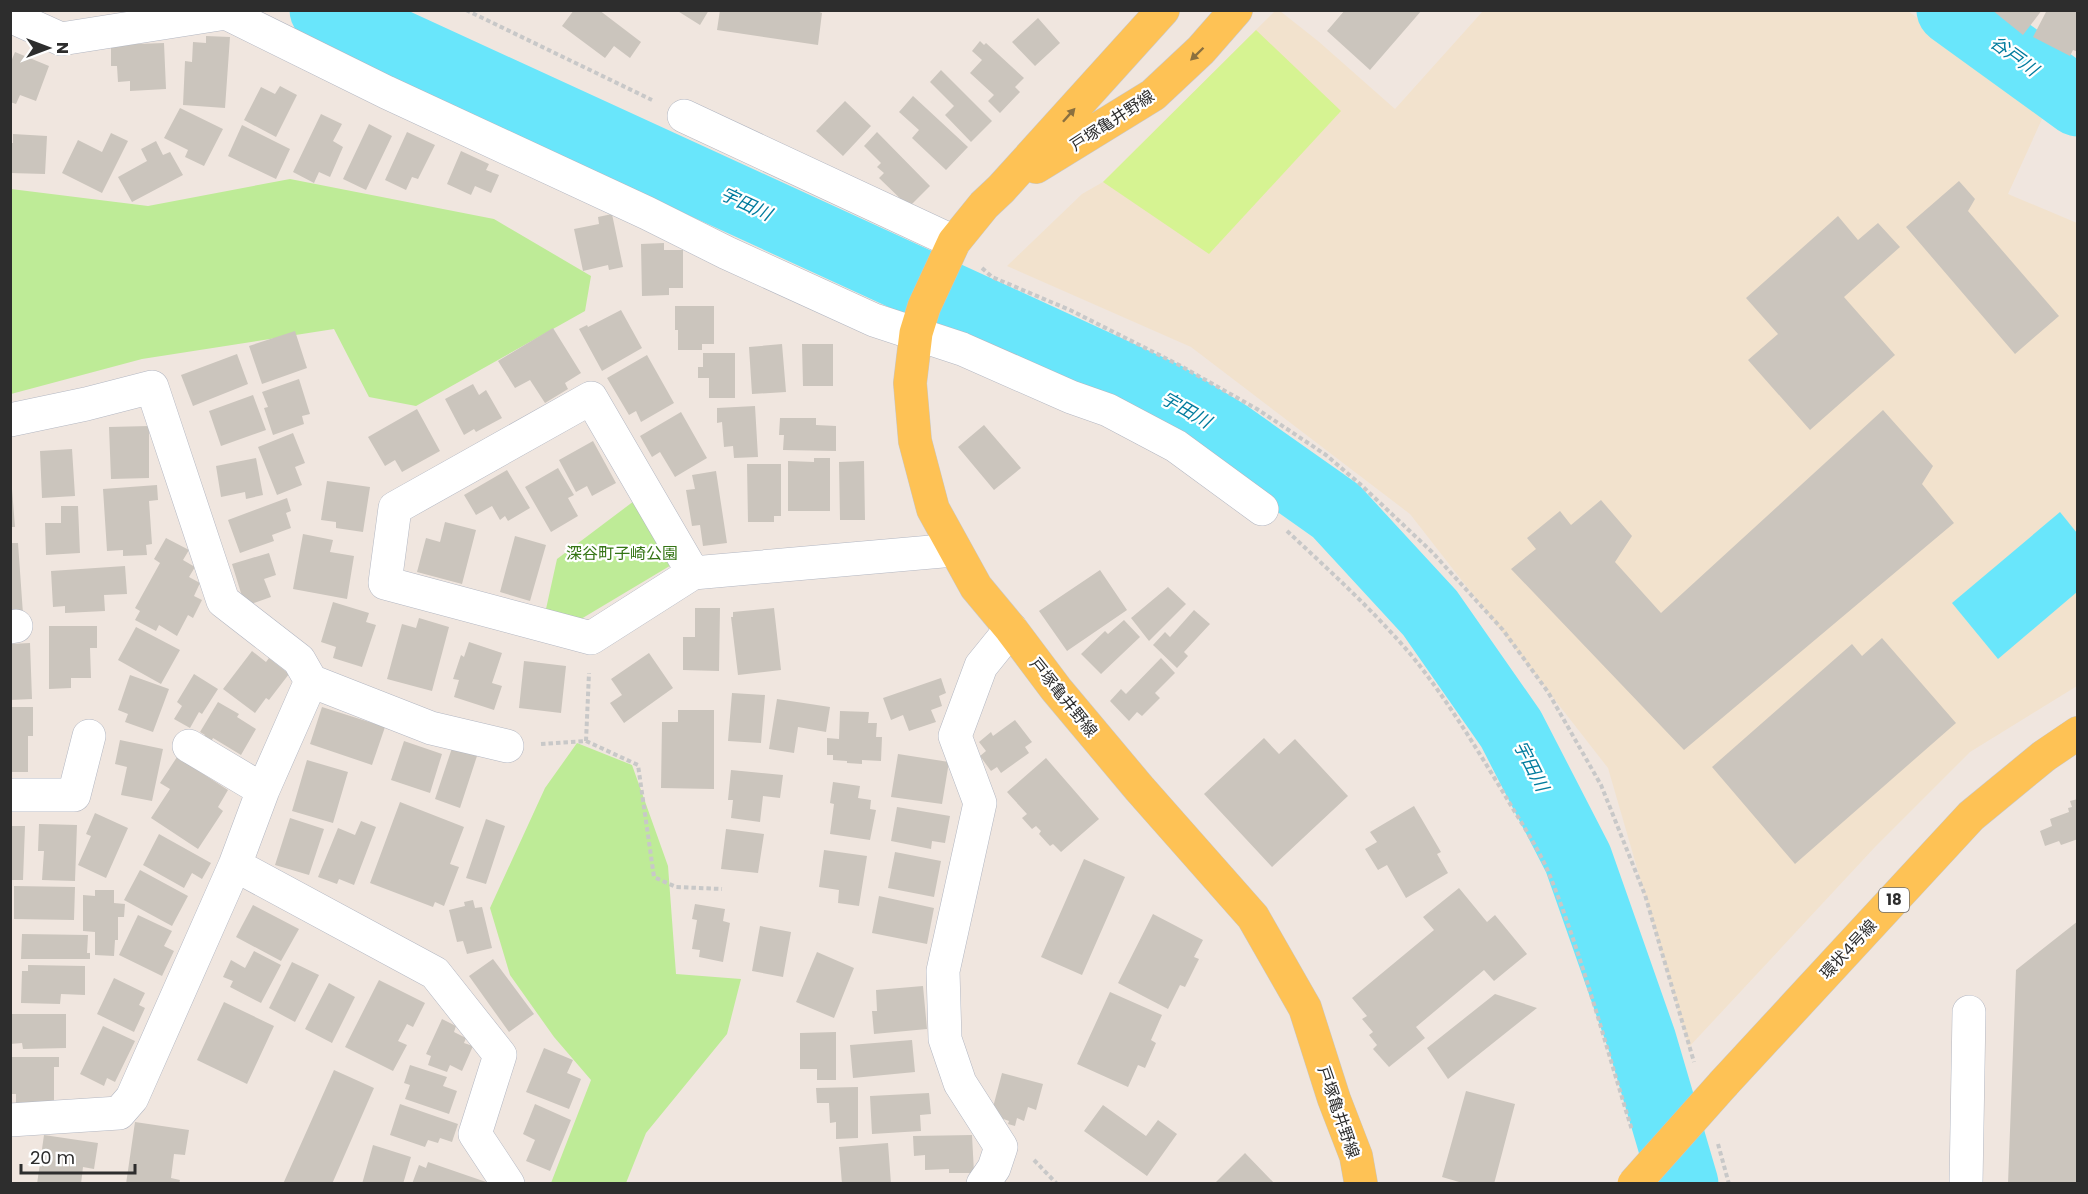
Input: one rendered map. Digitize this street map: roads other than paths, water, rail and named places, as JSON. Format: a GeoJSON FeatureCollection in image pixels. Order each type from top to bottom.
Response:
{"type":"FeatureCollection","features":[{"type":"Feature","properties":{"kind":"main road","name":"戸塚亀井野線"},"geometry":{"type":"LineString","coordinates":[[1163,10],[984,205],[950,250],[920,320],[910,383],[915,441],[933,509],[975,587],[1011,629],[1063,698],[1253,917],[1305,1008],[1359,1170],[1378,1184]]}},
{"type":"Feature","properties":{"kind":"main road","name":"戸塚亀井野線"},"geometry":{"type":"LineString","coordinates":[[1001,189],[1153,95],[1201,50],[1236,10]]}},
{"type":"Feature","properties":{"kind":"main road","name":"環状4号線"},"geometry":{"type":"LineString","coordinates":[[1634,1184],[1710,1076],[1971,816],[2044,756],[2078,732]]}},
{"type":"Feature","properties":{"kind":"street"},"geometry":{"type":"LineString","coordinates":[[10,16],[61,39],[226,13],[386,92],[874,320],[920,320],[962,349],[1071,397],[1108,410],[1176,446],[1262,509]]}},
{"type":"Feature","properties":{"kind":"street"},"geometry":{"type":"LineString","coordinates":[[684,116],[950,250]]}},
{"type":"Feature","properties":{"kind":"street"},"geometry":{"type":"LineString","coordinates":[[10,420],[86,405],[152,387],[223,601],[298,660],[310,681],[431,728],[507,746]]}},
{"type":"Feature","properties":{"kind":"street"},"geometry":{"type":"LineString","coordinates":[[693,573],[591,398],[395,508],[385,583],[591,638],[693,573],[954,550]]}},
{"type":"Feature","properties":{"kind":"street"},"geometry":{"type":"LineString","coordinates":[[983,1184],[994,1168],[1001,1148],[960,1083],[945,1039],[943,971],[980,803],[955,736],[981,666],[1011,629]]}},
{"type":"Feature","properties":{"kind":"street"},"geometry":{"type":"LineString","coordinates":[[10,1120],[120,1113],[132,1098],[235,865],[263,790],[310,681]]}},
{"type":"Feature","properties":{"kind":"street"},"geometry":{"type":"LineString","coordinates":[[10,795],[74,795],[89,736]]}},
{"type":"Feature","properties":{"kind":"street"},"geometry":{"type":"LineString","coordinates":[[189,746],[263,790]]}},
{"type":"Feature","properties":{"kind":"street"},"geometry":{"type":"LineString","coordinates":[[235,865],[435,973],[500,1055],[475,1134],[508,1184]]}},
{"type":"Feature","properties":{"kind":"street"},"geometry":{"type":"LineString","coordinates":[[1966,1184],[1969,1012]]}},
{"type":"Feature","properties":{"kind":"water"},"geometry":{"type":"Polygon","coordinates":[[[2060,512],[2077,533],[2077,592],[1998,659],[1952,603],[2060,512]]]}},
{"type":"Feature","properties":{"kind":"waterway","name":"宇田川"},"geometry":{"type":"LineString","coordinates":[[324,10],[1163,395],[1227,434],[1336,511],[1430,613],[1511,729],[1578,859],[1642,1041],[1684,1184]]}},
{"type":"Feature","properties":{"kind":"waterway","name":"谷戸川"},"geometry":{"type":"LineString","coordinates":[[1951,10],[2078,102]]}},
{"type":"Feature","properties":{"kind":"park label","name":"深谷町子崎公園"},"geometry":{"type":"Point","coordinates":[622,553]}}]}
